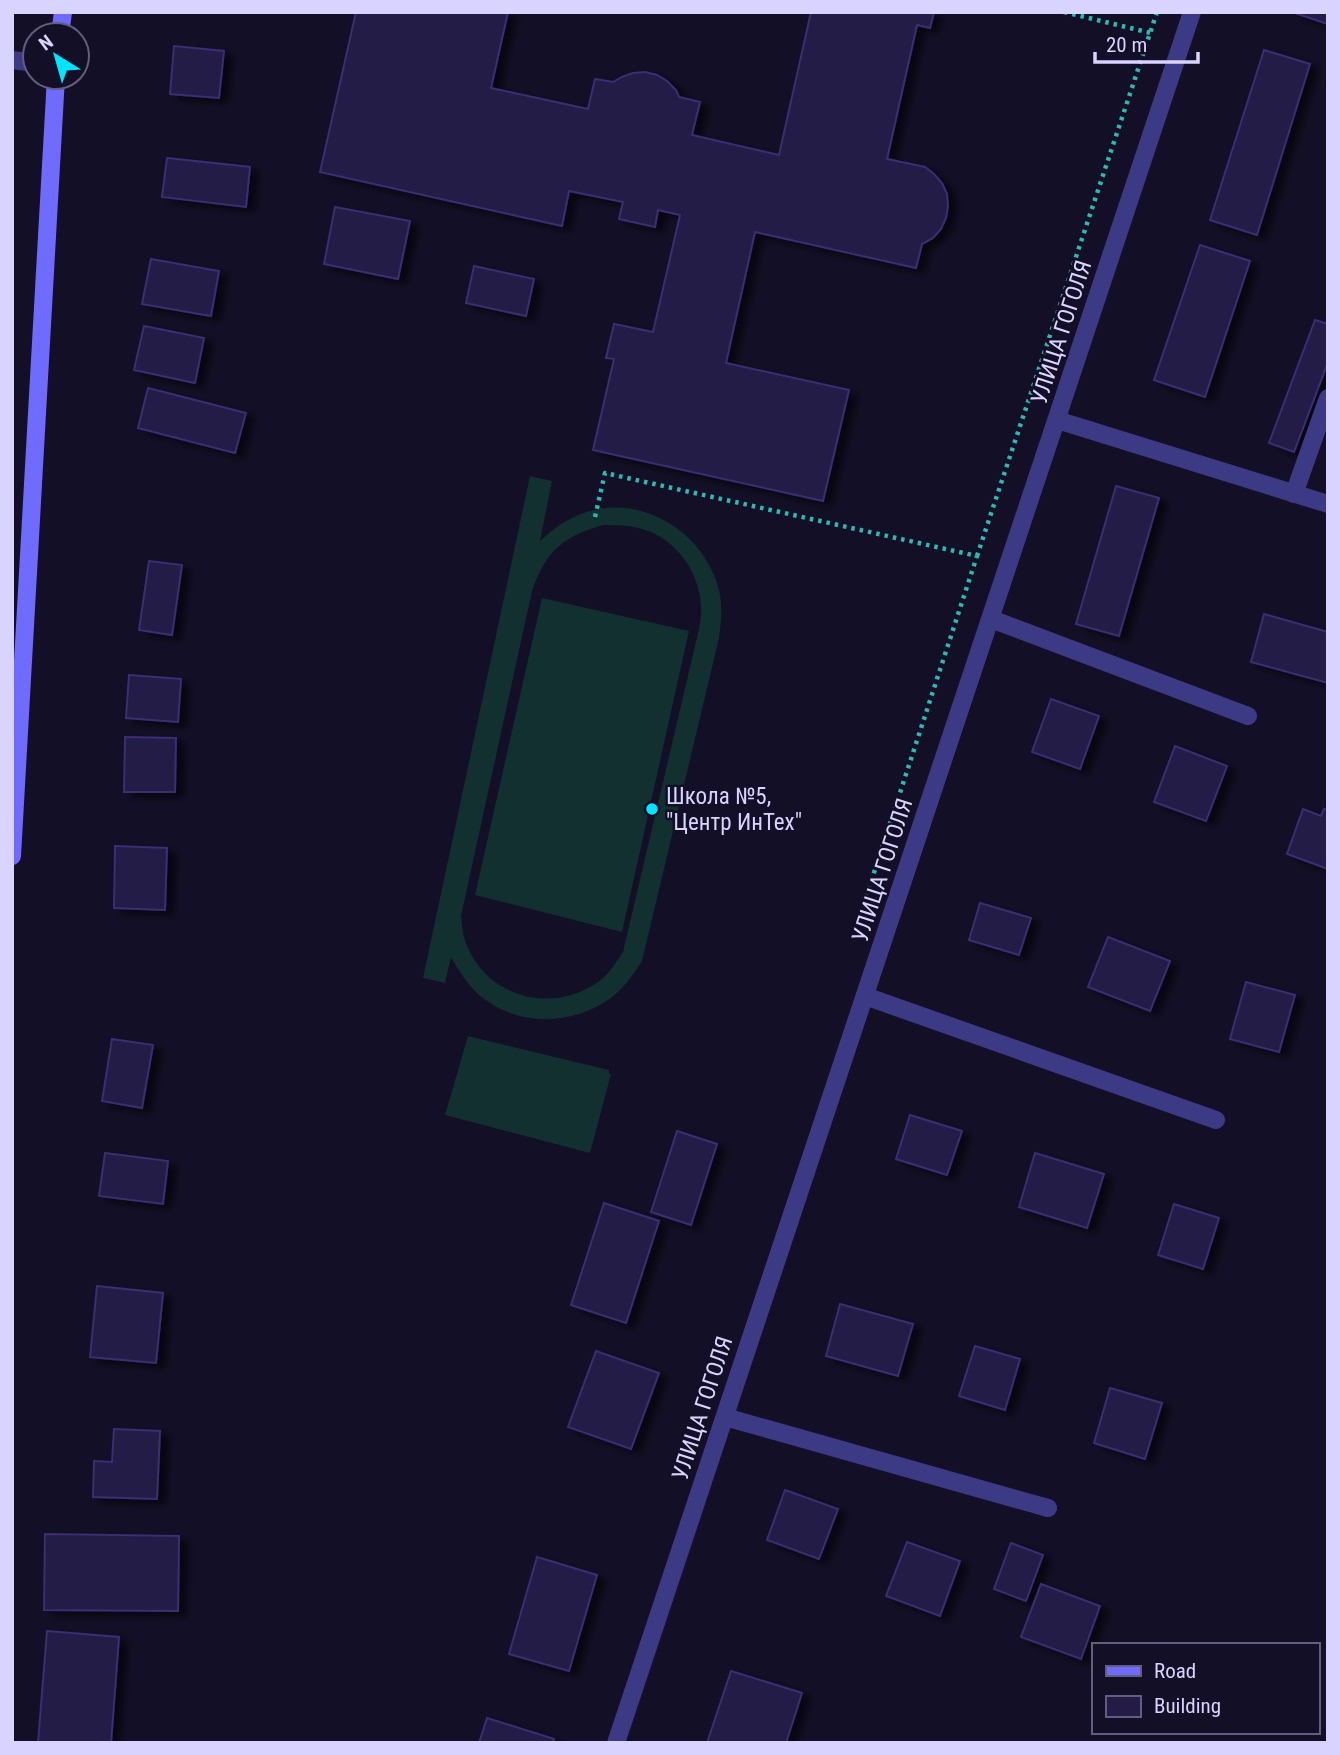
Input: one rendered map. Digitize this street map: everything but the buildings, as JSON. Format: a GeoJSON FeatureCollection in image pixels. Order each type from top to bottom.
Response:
{"type":"FeatureCollection","features":[{"type":"Feature","properties":{"kind":"street","name":"УЛИЦА ГОГОЛЯ"},"geometry":{"type":"LineString","coordinates":[[616,1743],[1192,12]]}},
{"type":"Feature","properties":{"kind":"street"},"geometry":{"type":"LineString","coordinates":[[12,856],[55,91]]}},
{"type":"Feature","properties":{"kind":"street"},"geometry":{"type":"LineString","coordinates":[[1294,494],[1328,398]]}},
{"type":"Feature","properties":{"kind":"street"},"geometry":{"type":"LineString","coordinates":[[1057,420],[1328,504]]}},
{"type":"Feature","properties":{"kind":"street"},"geometry":{"type":"LineString","coordinates":[[991,619],[1248,716]]}},
{"type":"Feature","properties":{"kind":"street"},"geometry":{"type":"LineString","coordinates":[[866,996],[1216,1120]]}},
{"type":"Feature","properties":{"kind":"street"},"geometry":{"type":"LineString","coordinates":[[725,1418],[1048,1508]]}},
{"type":"Feature","properties":{"kind":"path"},"geometry":{"type":"LineString","coordinates":[[1064,12],[1163,37]]}},
{"type":"Feature","properties":{"kind":"path"},"geometry":{"type":"LineString","coordinates":[[857,925],[1157,12]]}},
{"type":"Feature","properties":{"kind":"path"},"geometry":{"type":"LineString","coordinates":[[595,517],[605,473],[977,556]]}},
{"type":"Feature","properties":{"kind":"green space"},"geometry":{"type":"Polygon","coordinates":[[[530,476],[552,481],[540,541],[566,521],[593,510],[616,508],[639,511],[661,519],[681,531],[697,547],[710,567],[719,590],[721,614],[719,638],[642,961],[628,981],[611,998],[579,1014],[562,1018],[528,1018],[495,1006],[480,996],[451,957],[445,983],[423,978],[530,476]],[[604,525],[567,540],[550,555],[537,577],[461,916],[464,937],[472,956],[484,972],[500,985],[536,998],[556,998],[595,984],[607,974],[623,952],[699,629],[700,594],[691,570],[675,549],[665,540],[642,529],[604,525]]]}},
{"type":"Feature","properties":{"kind":"green space"},"geometry":{"type":"Polygon","coordinates":[[[542,598],[689,631],[622,932],[475,895],[542,598]]]}},
{"type":"Feature","properties":{"kind":"green space"},"geometry":{"type":"Polygon","coordinates":[[[468,1036],[609,1070],[611,1074],[590,1153],[445,1115],[468,1036]]]}},
{"type":"Feature","properties":{"kind":"place","name":"Школа №5, \"Центр ИнТех\""},"geometry":{"type":"Point","coordinates":[652,809]}}]}
